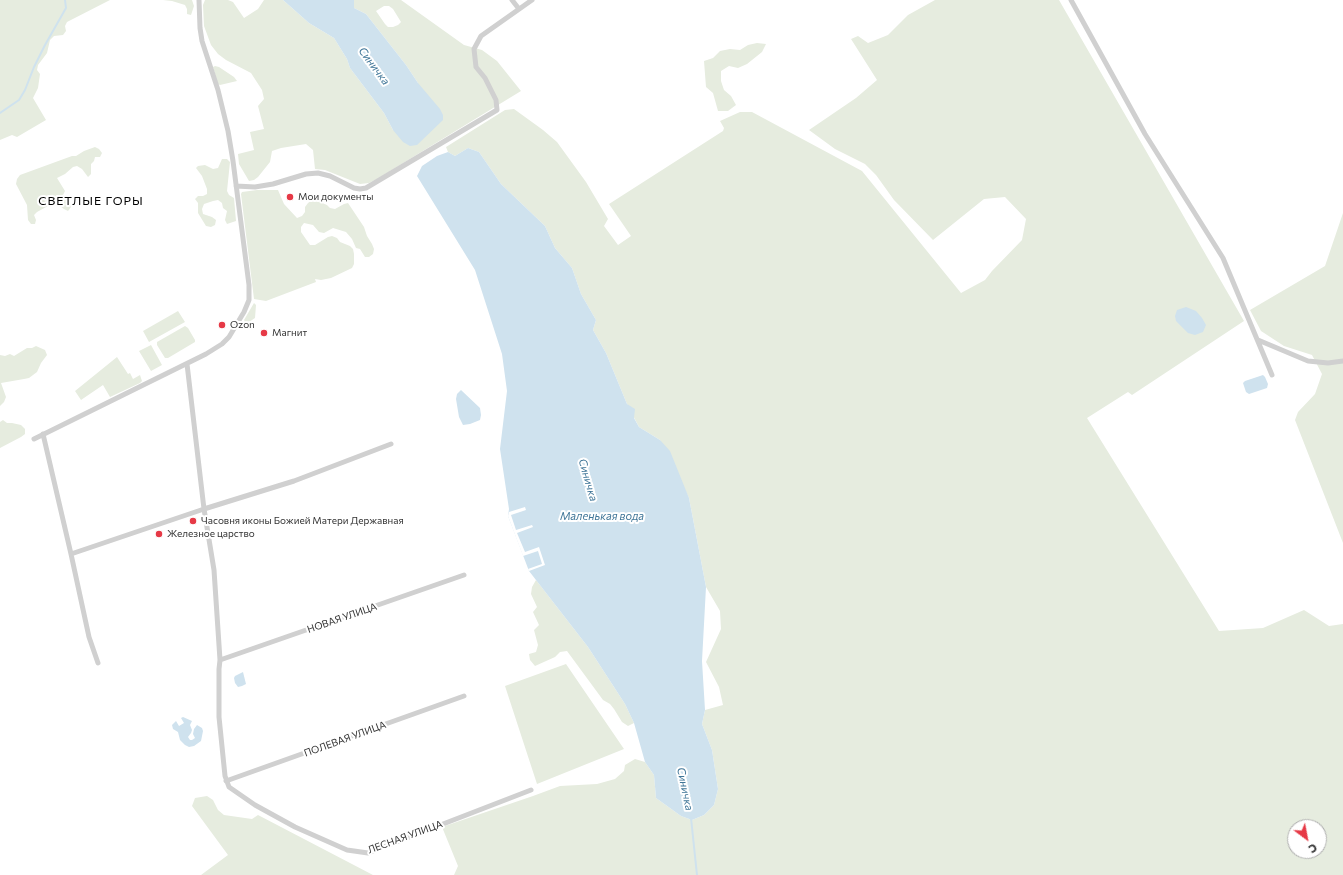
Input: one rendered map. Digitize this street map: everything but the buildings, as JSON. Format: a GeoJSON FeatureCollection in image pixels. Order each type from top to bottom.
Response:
{"type":"FeatureCollection","features":[{"type":"Feature","properties":{"kind":"street"},"geometry":{"type":"LineString","coordinates":[[34,439],[206,354],[228,339],[244,312],[249,300],[249,285],[228,131],[218,90],[202,41],[199,0]]}},
{"type":"Feature","properties":{"kind":"street"},"geometry":{"type":"LineString","coordinates":[[512,0],[519,9]]}},
{"type":"Feature","properties":{"kind":"street"},"geometry":{"type":"LineString","coordinates":[[236,186],[256,187],[273,184],[306,174],[318,173],[330,176],[354,188],[366,188],[497,110],[496,100],[492,90],[476,67],[474,49],[481,36],[532,0]]}},
{"type":"Feature","properties":{"kind":"street"},"geometry":{"type":"LineString","coordinates":[[1071,0],[1145,134],[1223,258],[1272,374]]}},
{"type":"Feature","properties":{"kind":"street"},"geometry":{"type":"LineString","coordinates":[[1258,340],[1308,361],[1328,363],[1343,361]]}},
{"type":"Feature","properties":{"kind":"street"},"geometry":{"type":"LineString","coordinates":[[187,364],[204,509],[214,570],[220,660],[219,717],[225,779]]}},
{"type":"Feature","properties":{"kind":"street"},"geometry":{"type":"LineString","coordinates":[[43,434],[89,637],[98,663]]}},
{"type":"Feature","properties":{"kind":"street"},"geometry":{"type":"LineString","coordinates":[[71,554],[204,509],[294,481],[391,444]]}},
{"type":"Feature","properties":{"kind":"street","name":"НОВАЯ УЛИЦА"},"geometry":{"type":"LineString","coordinates":[[220,660],[464,575]]}},
{"type":"Feature","properties":{"kind":"street","name":"ПОЛЕВАЯ УЛИЦА"},"geometry":{"type":"LineString","coordinates":[[225,779],[464,696]]}},
{"type":"Feature","properties":{"kind":"street","name":"ЛЕСНАЯ УЛИЦА"},"geometry":{"type":"LineString","coordinates":[[225,779],[229,787],[254,805],[295,827],[347,850],[368,853],[531,790]]}},
{"type":"Feature","properties":{"kind":"shaded area"},"geometry":{"type":"Polygon","coordinates":[[[0,0],[110,0],[67,22],[65,26],[66,31],[63,35],[54,36],[50,40],[47,53],[38,65],[37,70],[40,74],[38,88],[33,98],[46,120],[17,137],[12,135],[0,140],[0,0]]]}},
{"type":"Feature","properties":{"kind":"shaded area"},"geometry":{"type":"Polygon","coordinates":[[[163,0],[192,0],[194,6],[191,15],[187,14],[185,5],[163,0]]]}},
{"type":"Feature","properties":{"kind":"shaded area"},"geometry":{"type":"Polygon","coordinates":[[[205,0],[228,0],[233,2],[244,18],[258,9],[264,0],[283,0],[309,23],[334,38],[347,59],[350,68],[384,113],[393,130],[418,83],[406,65],[366,14],[354,8],[354,0],[401,0],[464,45],[482,50],[497,61],[521,91],[369,183],[360,184],[325,170],[315,169],[313,150],[306,144],[272,151],[270,162],[258,177],[249,181],[239,164],[238,154],[254,150],[250,132],[264,129],[258,106],[264,99],[262,90],[251,73],[226,60],[218,54],[211,45],[204,26],[203,5],[205,0]],[[384,6],[376,11],[388,27],[393,27],[401,22],[393,9],[389,6],[384,6]]]}},
{"type":"Feature","properties":{"kind":"shaded area"},"geometry":{"type":"Polygon","coordinates":[[[935,0],[1059,0],[1244,321],[1132,395],[1128,392],[1087,418],[1219,631],[1263,628],[1304,610],[1329,626],[1343,624],[1343,875],[454,875],[458,866],[442,827],[560,786],[597,784],[615,779],[624,771],[625,765],[635,759],[645,762],[654,775],[656,798],[681,816],[692,820],[704,815],[714,805],[718,789],[712,750],[702,724],[705,710],[723,705],[719,687],[706,662],[721,629],[720,611],[706,587],[689,498],[660,440],[639,427],[627,404],[606,353],[593,330],[596,320],[581,294],[572,268],[555,248],[545,226],[501,184],[479,152],[468,148],[455,156],[448,152],[446,147],[505,110],[514,109],[557,142],[586,182],[608,219],[604,226],[618,245],[631,236],[609,204],[723,131],[724,128],[720,121],[740,112],[752,112],[862,171],[961,293],[985,280],[1022,240],[1026,219],[1005,197],[984,199],[933,240],[894,200],[876,175],[865,164],[835,149],[809,130],[856,98],[877,80],[851,39],[858,36],[868,43],[888,35],[908,15],[935,0]]]}},
{"type":"Feature","properties":{"kind":"shaded area"},"geometry":{"type":"Polygon","coordinates":[[[757,43],[766,44],[762,52],[747,64],[738,68],[729,66],[721,71],[721,81],[724,90],[731,96],[736,105],[728,111],[718,111],[713,93],[706,87],[704,61],[713,58],[720,51],[730,49],[740,50],[748,45],[757,43]]]}},
{"type":"Feature","properties":{"kind":"shaded area"},"geometry":{"type":"Polygon","coordinates":[[[215,66],[234,77],[237,81],[220,85],[218,84],[213,67],[215,66]]]}},
{"type":"Feature","properties":{"kind":"shaded area"},"geometry":{"type":"Polygon","coordinates":[[[95,147],[102,153],[100,157],[95,157],[91,164],[91,174],[88,177],[82,169],[77,166],[73,167],[65,174],[57,178],[65,191],[63,195],[70,203],[71,207],[68,211],[56,203],[51,203],[34,215],[36,220],[35,224],[31,224],[28,220],[27,205],[16,184],[20,175],[72,156],[76,156],[95,147]]]}},
{"type":"Feature","properties":{"kind":"shaded area"},"geometry":{"type":"Polygon","coordinates":[[[222,159],[227,159],[230,162],[227,191],[229,195],[234,198],[236,221],[227,224],[225,220],[227,211],[218,200],[204,204],[202,209],[203,214],[216,220],[215,225],[211,227],[206,226],[198,213],[198,203],[195,199],[198,196],[207,194],[207,189],[202,176],[196,168],[198,166],[205,165],[213,169],[218,168],[222,159]]]}},
{"type":"Feature","properties":{"kind":"shaded area"},"geometry":{"type":"Polygon","coordinates":[[[278,190],[284,204],[297,218],[302,216],[305,212],[305,207],[316,197],[320,199],[322,203],[335,209],[348,203],[364,227],[374,249],[373,254],[369,257],[365,257],[360,249],[356,248],[352,239],[346,232],[333,228],[324,233],[319,232],[313,225],[304,223],[301,227],[301,232],[310,245],[315,245],[332,236],[337,238],[340,242],[350,246],[353,249],[354,254],[354,264],[352,268],[331,278],[321,280],[315,279],[316,282],[266,301],[254,299],[241,194],[242,192],[278,190]]]}},
{"type":"Feature","properties":{"kind":"shaded area"},"geometry":{"type":"Polygon","coordinates":[[[1343,213],[1343,543],[1295,420],[1298,412],[1315,394],[1322,374],[1312,355],[1284,346],[1261,331],[1250,310],[1325,266],[1343,213]]]}},
{"type":"Feature","properties":{"kind":"shaded area"},"geometry":{"type":"Polygon","coordinates":[[[254,303],[256,305],[255,318],[249,322],[245,322],[244,320],[254,303]]]}},
{"type":"Feature","properties":{"kind":"shaded area"},"geometry":{"type":"Polygon","coordinates":[[[178,311],[185,322],[149,342],[143,331],[178,311]]]}},
{"type":"Feature","properties":{"kind":"shaded area"},"geometry":{"type":"Polygon","coordinates":[[[185,326],[188,328],[195,342],[168,358],[165,358],[157,345],[157,342],[185,326]]]}},
{"type":"Feature","properties":{"kind":"shaded area"},"geometry":{"type":"Polygon","coordinates":[[[151,345],[162,365],[151,371],[139,351],[151,345]]]}},
{"type":"Feature","properties":{"kind":"shaded area"},"geometry":{"type":"Polygon","coordinates":[[[36,346],[45,350],[47,355],[37,372],[29,378],[1,383],[6,397],[0,406],[0,355],[5,356],[10,354],[14,356],[27,348],[36,346]]]}},
{"type":"Feature","properties":{"kind":"shaded area"},"geometry":{"type":"Polygon","coordinates":[[[117,357],[133,379],[140,375],[142,381],[110,397],[103,385],[81,400],[75,391],[117,357]]]}},
{"type":"Feature","properties":{"kind":"shaded area"},"geometry":{"type":"Polygon","coordinates":[[[3,420],[7,423],[21,425],[25,429],[25,434],[0,448],[0,422],[3,420]]]}},
{"type":"Feature","properties":{"kind":"shaded area"},"geometry":{"type":"Polygon","coordinates":[[[536,580],[588,647],[625,704],[634,723],[628,726],[622,722],[614,709],[610,704],[603,700],[567,651],[560,652],[555,657],[535,666],[530,660],[529,654],[536,652],[538,645],[534,630],[539,625],[533,612],[537,607],[531,594],[532,587],[536,580]]]}},
{"type":"Feature","properties":{"kind":"shaded area"},"geometry":{"type":"Polygon","coordinates":[[[566,664],[624,749],[537,784],[505,686],[566,664]]]}},
{"type":"Feature","properties":{"kind":"shaded area"},"geometry":{"type":"Polygon","coordinates":[[[207,796],[213,800],[218,810],[224,815],[252,819],[258,815],[373,875],[201,875],[228,855],[192,806],[195,798],[207,796]]]}},
{"type":"Feature","properties":{"kind":"water"},"geometry":{"type":"Polygon","coordinates":[[[283,0],[354,0],[354,8],[366,14],[406,65],[418,83],[440,109],[443,115],[443,120],[417,145],[410,146],[403,142],[393,130],[384,113],[350,68],[347,59],[334,38],[309,23],[283,0]]]}},
{"type":"Feature","properties":{"kind":"water","name":"Маленькая вода"},"geometry":{"type":"Polygon","coordinates":[[[468,148],[479,152],[501,184],[545,226],[555,248],[572,268],[581,294],[596,320],[593,330],[606,353],[627,404],[635,409],[634,418],[639,427],[660,440],[670,451],[689,498],[706,587],[702,661],[705,710],[702,724],[712,750],[718,789],[714,805],[704,815],[692,820],[681,816],[656,798],[654,775],[645,762],[634,723],[625,704],[588,647],[529,571],[508,516],[509,509],[500,449],[507,391],[502,354],[475,270],[417,176],[422,166],[437,156],[448,152],[455,156],[468,148]]]}},
{"type":"Feature","properties":{"kind":"water"},"geometry":{"type":"Polygon","coordinates":[[[1186,307],[1196,311],[1202,318],[1206,325],[1203,332],[1195,335],[1188,333],[1176,321],[1175,316],[1177,310],[1186,307]]]}},
{"type":"Feature","properties":{"kind":"water"},"geometry":{"type":"Polygon","coordinates":[[[1263,375],[1268,384],[1267,388],[1249,394],[1246,392],[1243,383],[1245,381],[1263,375]]]}},
{"type":"Feature","properties":{"kind":"water"},"geometry":{"type":"Polygon","coordinates":[[[461,390],[480,408],[480,420],[463,425],[459,417],[456,399],[457,394],[461,390]]]}},
{"type":"Feature","properties":{"kind":"water"},"geometry":{"type":"Polygon","coordinates":[[[243,672],[246,684],[238,687],[234,678],[243,672]]]}},
{"type":"Feature","properties":{"kind":"water"},"geometry":{"type":"Polygon","coordinates":[[[183,717],[192,721],[190,725],[192,730],[188,737],[190,740],[195,738],[193,734],[197,725],[202,728],[203,731],[201,741],[194,746],[189,747],[185,745],[180,740],[178,732],[173,729],[172,725],[176,721],[179,726],[184,723],[181,718],[183,717]]]}},
{"type":"Feature","properties":{"kind":"pier"},"geometry":{"type":"Polygon","coordinates":[[[525,507],[526,510],[511,515],[516,530],[532,525],[533,527],[517,533],[525,552],[539,547],[545,565],[529,571],[528,569],[542,564],[538,551],[523,556],[508,516],[509,512],[525,507]]]}},
{"type":"Feature","properties":{"kind":"waterway"},"geometry":{"type":"LineString","coordinates":[[0,113],[19,100],[25,90],[34,67],[66,8],[65,0]]}},
{"type":"Feature","properties":{"kind":"waterway","name":"Синичка"},"geometry":{"type":"LineString","coordinates":[[691,818],[697,875]]}},
{"type":"Feature","properties":{"kind":"place","name":"Мои документы"},"geometry":{"type":"Point","coordinates":[290,197]}},
{"type":"Feature","properties":{"kind":"place","name":"Ozon"},"geometry":{"type":"Point","coordinates":[222,325]}},
{"type":"Feature","properties":{"kind":"place","name":"Магнит"},"geometry":{"type":"Point","coordinates":[264,333]}},
{"type":"Feature","properties":{"kind":"place","name":"Часовня иконы Божией Матери Державная"},"geometry":{"type":"Point","coordinates":[193,521]}},
{"type":"Feature","properties":{"kind":"place","name":"Железное царство"},"geometry":{"type":"Point","coordinates":[159,534]}},
{"type":"Feature","properties":{"kind":"district","name":"СВЕТЛЫЕ ГОРЫ"},"geometry":{"type":"Point","coordinates":[91,201]}}]}
